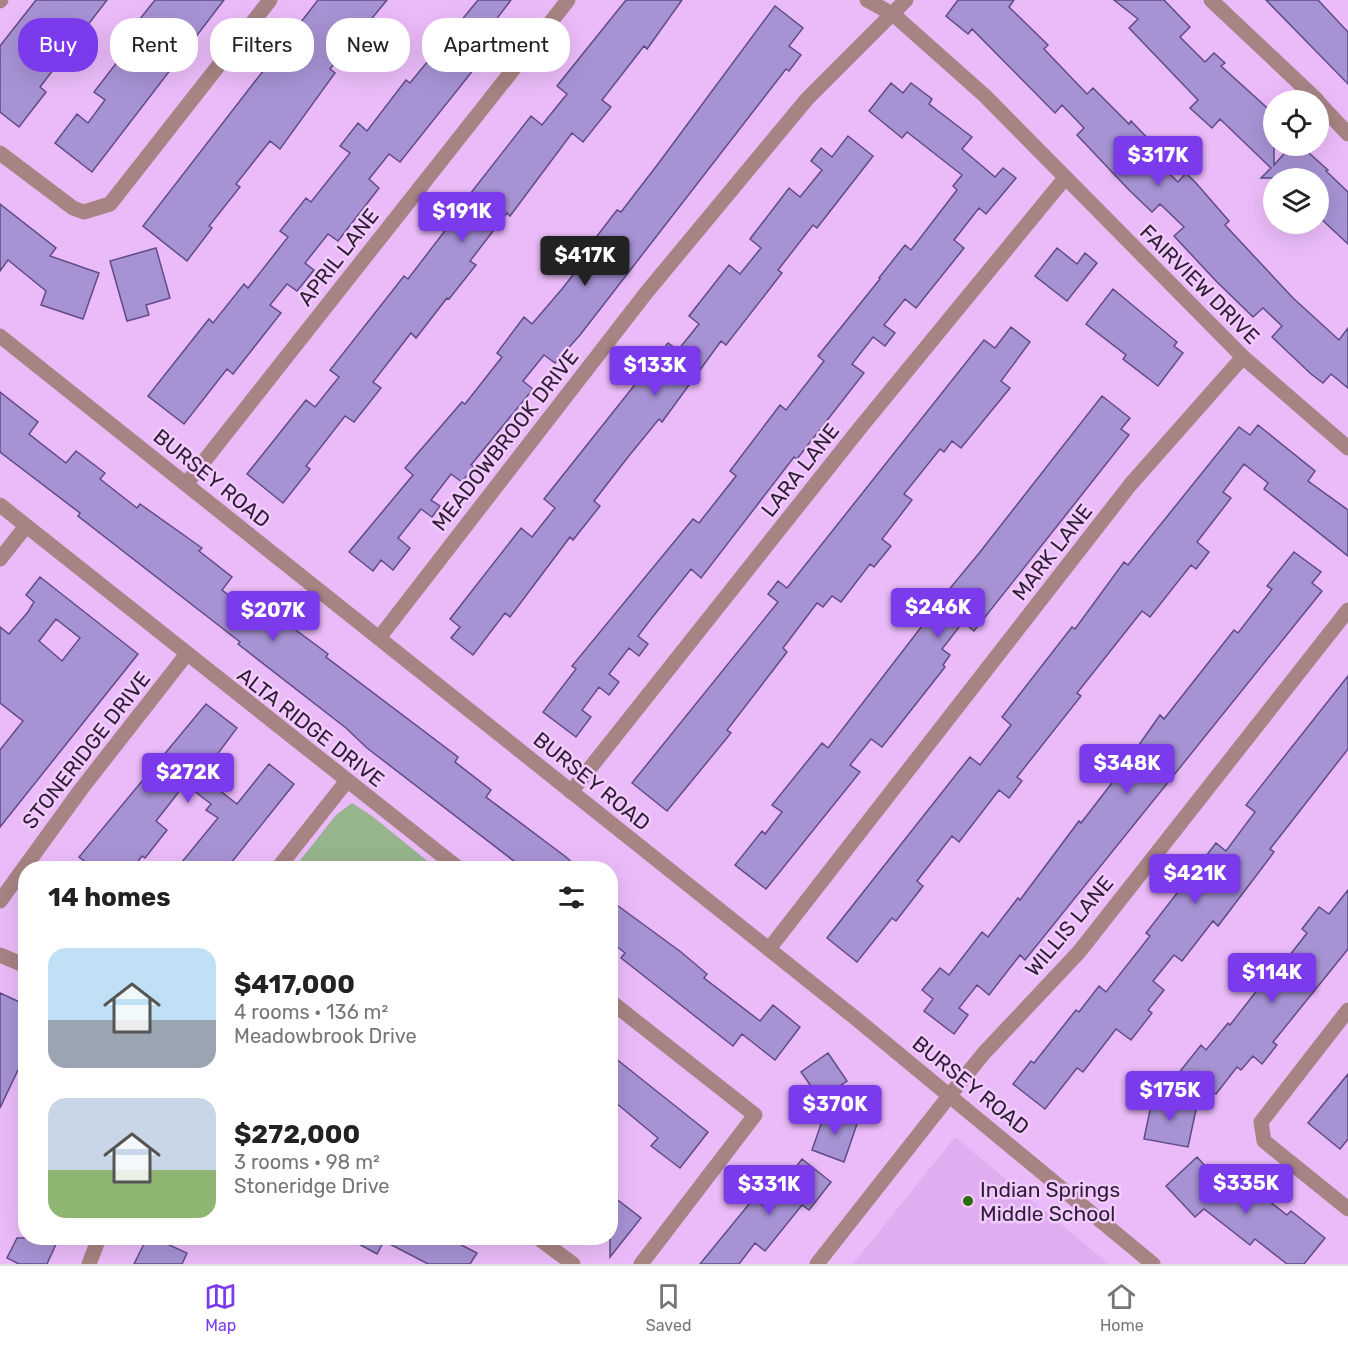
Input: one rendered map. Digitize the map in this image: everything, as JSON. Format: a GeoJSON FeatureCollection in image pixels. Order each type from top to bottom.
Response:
{"type":"FeatureCollection","features":[{"type":"Feature","properties":{"kind":"street"},"geometry":{"type":"LineString","coordinates":[[0,153],[63,202],[84,212],[95,211],[110,204],[121,193],[270,0]]}},
{"type":"Feature","properties":{"kind":"street","name":"APRIL LANE"},"geometry":{"type":"LineString","coordinates":[[186,484],[568,0]]}},
{"type":"Feature","properties":{"kind":"street","name":"FAIRVIEW DRIVE"},"geometry":{"type":"LineString","coordinates":[[867,0],[894,15],[984,95],[1243,357],[1348,448]]}},
{"type":"Feature","properties":{"kind":"street","name":"MEADOWBROOK DRIVE"},"geometry":{"type":"LineString","coordinates":[[379,638],[646,293],[807,99],[894,15],[906,0]]}},
{"type":"Feature","properties":{"kind":"street"},"geometry":{"type":"LineString","coordinates":[[1211,0],[1306,90]]}},
{"type":"Feature","properties":{"kind":"street"},"geometry":{"type":"LineString","coordinates":[[1329,113],[1348,134]]}},
{"type":"Feature","properties":{"kind":"street","name":"LARA LANE"},"geometry":{"type":"LineString","coordinates":[[571,792],[860,428],[1065,178]]}},
{"type":"Feature","properties":{"kind":"street","name":"BURSEY ROAD"},"geometry":{"type":"LineString","coordinates":[[0,336],[769,949],[950,1095],[1153,1264]]}},
{"type":"Feature","properties":{"kind":"street","name":"MARK LANE"},"geometry":{"type":"LineString","coordinates":[[769,949],[1130,485],[1243,357]]}},
{"type":"Feature","properties":{"kind":"street","name":"ALTA RIDGE DRIVE"},"geometry":{"type":"LineString","coordinates":[[0,505],[345,782],[449,861]]}},
{"type":"Feature","properties":{"kind":"street"},"geometry":{"type":"LineString","coordinates":[[0,559],[26,526]]}},
{"type":"Feature","properties":{"kind":"street","name":"WILLIS LANE"},"geometry":{"type":"LineString","coordinates":[[817,1264],[984,1053],[1078,952],[1348,610]]}},
{"type":"Feature","properties":{"kind":"street","name":"STONERIDGE DRIVE"},"geometry":{"type":"LineString","coordinates":[[29,861],[186,655]]}},
{"type":"Feature","properties":{"kind":"street"},"geometry":{"type":"LineString","coordinates":[[283,861],[345,782]]}},
{"type":"Feature","properties":{"kind":"street","name":"STONERIDGE DRIVE"},"geometry":{"type":"LineString","coordinates":[[0,901],[18,876]]}},
{"type":"Feature","properties":{"kind":"street"},"geometry":{"type":"LineString","coordinates":[[0,955],[18,963]]}},
{"type":"Feature","properties":{"kind":"street"},"geometry":{"type":"LineString","coordinates":[[618,1007],[755,1115],[640,1264]]}},
{"type":"Feature","properties":{"kind":"street"},"geometry":{"type":"LineString","coordinates":[[1348,1010],[1261,1122],[1264,1141],[1348,1209]]}},
{"type":"Feature","properties":{"kind":"street"},"geometry":{"type":"LineString","coordinates":[[89,1264],[96,1245]]}},
{"type":"Feature","properties":{"kind":"street"},"geometry":{"type":"LineString","coordinates":[[547,1245],[573,1264]]}},
{"type":"Feature","properties":{"kind":"shaded area","name":"Indian Springs Middle School"},"geometry":{"type":"Polygon","coordinates":[[[955,1137],[1109,1264],[853,1264],[955,1137]]]}},
{"type":"Feature","properties":{"kind":"green space"},"geometry":{"type":"Polygon","coordinates":[[[352,803],[372,816],[427,861],[300,861],[336,815],[352,803]]]}},
{"type":"Feature","properties":{"kind":"building"},"geometry":{"type":"Polygon","coordinates":[[[36,0],[107,0],[93,18],[22,18],[36,0]]]}},
{"type":"Feature","properties":{"kind":"building"},"geometry":{"type":"Polygon","coordinates":[[[155,0],[224,0],[198,34],[198,18],[141,18],[155,0]]]}},
{"type":"Feature","properties":{"kind":"building"},"geometry":{"type":"Polygon","coordinates":[[[318,0],[387,0],[372,18],[326,18],[326,72],[335,73],[280,149],[270,141],[236,184],[240,187],[209,226],[212,228],[187,261],[143,226],[262,72],[314,72],[314,18],[304,18],[318,0]]]}},
{"type":"Feature","properties":{"kind":"building"},"geometry":{"type":"Polygon","coordinates":[[[478,0],[511,0],[497,18],[463,18],[478,0]]]}},
{"type":"Feature","properties":{"kind":"building"},"geometry":{"type":"Polygon","coordinates":[[[626,0],[682,0],[647,49],[644,46],[602,100],[611,107],[583,142],[572,133],[510,216],[507,213],[470,261],[476,265],[449,299],[447,298],[416,338],[411,333],[373,382],[381,388],[354,422],[345,416],[306,466],[310,469],[283,503],[247,474],[306,400],[315,407],[339,377],[330,370],[404,276],[408,279],[454,219],[452,217],[531,116],[542,125],[567,94],[557,86],[626,0]]]}},
{"type":"Feature","properties":{"kind":"building"},"geometry":{"type":"Polygon","coordinates":[[[958,0],[1014,0],[1009,7],[1048,45],[1044,49],[1087,94],[1093,88],[1129,124],[1131,121],[1159,150],[1152,157],[1178,182],[1186,173],[1196,183],[1229,221],[1225,225],[1293,298],[1339,340],[1348,328],[1348,388],[1331,374],[1323,383],[1311,374],[1272,337],[1282,326],[1263,308],[1253,317],[1216,281],[1174,236],[1184,227],[1160,204],[1152,212],[1129,190],[1077,135],[1084,128],[1062,105],[1055,113],[972,29],[968,34],[946,16],[958,0]]]}},
{"type":"Feature","properties":{"kind":"building"},"geometry":{"type":"Polygon","coordinates":[[[1114,0],[1164,0],[1190,27],[1180,37],[1205,62],[1214,53],[1225,63],[1221,66],[1263,104],[1263,156],[1274,156],[1274,165],[1282,156],[1312,156],[1326,168],[1271,168],[1220,119],[1212,128],[1190,108],[1198,100],[1129,28],[1138,19],[1114,0]]]}},
{"type":"Feature","properties":{"kind":"building"},"geometry":{"type":"Polygon","coordinates":[[[1266,0],[1318,0],[1348,32],[1348,84],[1266,0]]]}},
{"type":"Feature","properties":{"kind":"building"},"geometry":{"type":"Polygon","coordinates":[[[775,6],[803,28],[789,46],[801,55],[789,71],[786,69],[580,335],[555,363],[544,355],[523,381],[533,389],[471,465],[474,466],[462,482],[451,474],[431,500],[440,506],[432,517],[421,509],[398,538],[410,548],[393,570],[381,560],[373,571],[349,552],[413,475],[405,468],[462,402],[465,404],[502,357],[497,353],[524,317],[532,324],[562,289],[601,239],[597,236],[617,210],[621,212],[775,6]]]}},
{"type":"Feature","properties":{"kind":"building"},"geometry":{"type":"Polygon","coordinates":[[[18,23],[18,72],[52,72],[40,87],[46,92],[19,127],[0,112],[0,46],[18,23]]]}},
{"type":"Feature","properties":{"kind":"building"},"geometry":{"type":"Polygon","coordinates":[[[422,68],[422,72],[472,72],[400,162],[389,154],[369,179],[379,188],[338,241],[328,234],[305,263],[314,270],[297,291],[287,284],[270,305],[281,313],[233,374],[227,369],[184,424],[148,396],[209,319],[213,323],[244,284],[248,288],[288,237],[280,231],[306,198],[311,202],[350,153],[340,146],[358,123],[367,131],[406,80],[410,83],[422,68]]]}},
{"type":"Feature","properties":{"kind":"building"},"geometry":{"type":"Polygon","coordinates":[[[110,71],[169,72],[92,172],[55,143],[77,114],[88,123],[105,100],[94,92],[110,71]]]}},
{"type":"Feature","properties":{"kind":"building"},"geometry":{"type":"Polygon","coordinates":[[[891,83],[903,93],[911,83],[932,99],[929,104],[972,137],[962,149],[995,177],[1003,168],[1016,178],[986,214],[979,208],[954,240],[964,248],[916,308],[905,299],[884,325],[895,333],[885,346],[873,337],[852,364],[864,373],[797,459],[794,457],[701,578],[691,569],[651,619],[638,636],[648,644],[639,656],[629,648],[609,674],[619,682],[609,695],[599,687],[582,710],[591,717],[576,737],[543,712],[576,669],[572,666],[693,519],[699,523],[736,476],[730,471],[780,405],[786,410],[824,361],[818,356],[905,245],[911,250],[957,190],[953,186],[962,175],[907,132],[902,138],[869,111],[891,83]]]}},
{"type":"Feature","properties":{"kind":"building"},"geometry":{"type":"Polygon","coordinates":[[[848,136],[873,156],[817,228],[813,225],[778,270],[782,273],[726,345],[721,341],[662,422],[659,419],[628,457],[594,501],[600,506],[573,540],[570,537],[510,617],[505,613],[473,655],[451,638],[460,627],[450,619],[521,528],[532,537],[555,508],[544,499],[668,343],[678,350],[699,324],[689,316],[729,265],[740,274],[761,248],[750,239],[789,188],[800,197],[822,170],[811,161],[821,148],[832,157],[848,136]]]}},
{"type":"Feature","properties":{"kind":"building"},"geometry":{"type":"Polygon","coordinates":[[[1329,174],[1348,192],[1348,244],[1329,226],[1329,174]]]}},
{"type":"Feature","properties":{"kind":"building"},"geometry":{"type":"Polygon","coordinates":[[[0,204],[56,248],[50,256],[99,273],[83,319],[41,305],[46,291],[8,260],[0,271],[0,204]]]}},
{"type":"Feature","properties":{"kind":"building"},"geometry":{"type":"Polygon","coordinates":[[[156,248],[170,298],[146,305],[149,315],[127,321],[110,261],[156,248]]]}},
{"type":"Feature","properties":{"kind":"building"},"geometry":{"type":"Polygon","coordinates":[[[1057,248],[1077,264],[1085,253],[1097,263],[1067,301],[1035,276],[1057,248]]]}},
{"type":"Feature","properties":{"kind":"building"},"geometry":{"type":"Polygon","coordinates":[[[1113,289],[1177,342],[1174,346],[1183,353],[1158,386],[1123,359],[1126,355],[1086,324],[1113,289]]]}},
{"type":"Feature","properties":{"kind":"building"},"geometry":{"type":"Polygon","coordinates":[[[1011,327],[1030,342],[1001,381],[1010,388],[961,448],[952,441],[944,452],[940,449],[904,494],[912,500],[882,539],[891,546],[874,567],[870,564],[841,602],[832,596],[823,607],[817,603],[783,648],[787,652],[727,730],[731,733],[667,811],[632,783],[778,602],[768,594],[778,581],[787,588],[984,340],[995,348],[1011,327]]]}},
{"type":"Feature","properties":{"kind":"building"},"geometry":{"type":"Polygon","coordinates":[[[0,392],[38,422],[29,434],[66,463],[76,451],[105,473],[100,479],[137,508],[140,504],[202,548],[199,551],[232,577],[222,590],[258,618],[266,608],[328,654],[326,657],[458,757],[455,762],[491,790],[486,797],[570,861],[514,861],[367,748],[346,728],[238,644],[240,642],[78,516],[80,513],[0,452],[0,392]]]}},
{"type":"Feature","properties":{"kind":"building"},"geometry":{"type":"Polygon","coordinates":[[[1102,396],[1130,418],[1121,429],[1129,435],[974,631],[963,622],[942,649],[950,655],[943,665],[945,667],[882,747],[871,739],[850,765],[860,772],[766,889],[735,865],[762,831],[765,834],[782,812],[772,805],[822,743],[828,748],[922,626],[918,622],[935,600],[938,603],[980,552],[1102,396]]]}},
{"type":"Feature","properties":{"kind":"building"},"geometry":{"type":"Polygon","coordinates":[[[1258,425],[1315,471],[1308,481],[1348,510],[1348,556],[1264,489],[1268,483],[1244,464],[1223,492],[1231,498],[1197,542],[1209,552],[1196,569],[1191,565],[1150,617],[1142,611],[1077,693],[1081,696],[1017,777],[1022,781],[1009,798],[999,790],[959,842],[952,836],[917,881],[923,886],[896,921],[892,918],[857,962],[827,938],[970,757],[980,765],[1011,725],[1002,717],[1072,627],[1075,629],[1124,562],[1128,565],[1239,427],[1250,435],[1258,425]]]}},
{"type":"Feature","properties":{"kind":"building"},"geometry":{"type":"Polygon","coordinates":[[[1294,552],[1321,572],[1312,583],[1322,591],[1025,960],[1020,955],[989,995],[977,985],[959,1008],[968,1015],[954,1034],[924,1011],[933,999],[922,990],[940,968],[949,975],[982,932],[988,937],[1018,898],[1020,900],[1079,821],[1081,823],[1115,779],[1160,715],[1164,719],[1234,630],[1238,633],[1272,589],[1267,586],[1294,552]]]}},
{"type":"Feature","properties":{"kind":"building"},"geometry":{"type":"Polygon","coordinates":[[[40,577],[138,654],[0,827],[0,750],[23,721],[0,703],[0,627],[9,634],[28,612],[34,602],[26,595],[40,577]],[[56,619],[39,641],[62,661],[80,638],[56,619]]]}},
{"type":"Feature","properties":{"kind":"building"},"geometry":{"type":"Polygon","coordinates":[[[1348,676],[1348,749],[1270,849],[1274,852],[1218,926],[1213,921],[1182,961],[1174,955],[1153,981],[1164,990],[1148,1010],[1152,1013],[1131,1040],[1116,1029],[1083,1072],[1077,1068],[1045,1109],[1013,1084],[1031,1061],[1034,1063],[1076,1010],[1079,1012],[1099,986],[1106,992],[1150,936],[1146,933],[1216,843],[1226,851],[1255,812],[1246,805],[1348,676]]]}},
{"type":"Feature","properties":{"kind":"building"},"geometry":{"type":"Polygon","coordinates":[[[206,704],[237,728],[201,776],[237,804],[269,764],[294,784],[233,861],[183,861],[218,818],[206,810],[211,804],[185,784],[156,821],[167,830],[145,858],[142,856],[138,861],[84,861],[79,857],[206,704]]]}},
{"type":"Feature","properties":{"kind":"building"},"geometry":{"type":"Polygon","coordinates":[[[1348,890],[1348,949],[1273,1042],[1277,1045],[1262,1064],[1253,1056],[1241,1070],[1237,1067],[1216,1094],[1201,1083],[1198,1098],[1174,1079],[1201,1045],[1206,1050],[1228,1023],[1230,1025],[1269,975],[1272,978],[1307,933],[1302,929],[1319,907],[1329,914],[1348,890]]]}},
{"type":"Feature","properties":{"kind":"building"},"geometry":{"type":"Polygon","coordinates":[[[618,906],[681,952],[707,974],[704,978],[760,1021],[773,1005],[800,1027],[775,1060],[742,1034],[733,1046],[621,958],[625,953],[618,947],[618,906]]]}},
{"type":"Feature","properties":{"kind":"building"},"geometry":{"type":"Polygon","coordinates":[[[0,993],[18,1001],[18,1070],[0,1108],[0,993]]]}},
{"type":"Feature","properties":{"kind":"building"},"geometry":{"type":"Polygon","coordinates":[[[828,1053],[847,1081],[820,1099],[801,1072],[828,1053]]]}},
{"type":"Feature","properties":{"kind":"building"},"geometry":{"type":"Polygon","coordinates":[[[618,1060],[708,1132],[680,1168],[651,1146],[658,1138],[618,1105],[618,1060]]]}},
{"type":"Feature","properties":{"kind":"building"},"geometry":{"type":"Polygon","coordinates":[[[1348,1074],[1348,1139],[1340,1149],[1308,1123],[1348,1074]]]}},
{"type":"Feature","properties":{"kind":"building"},"geometry":{"type":"Polygon","coordinates":[[[1153,1096],[1197,1105],[1188,1147],[1144,1139],[1153,1096]]]}},
{"type":"Feature","properties":{"kind":"building"},"geometry":{"type":"Polygon","coordinates":[[[826,1110],[858,1121],[844,1162],[812,1150],[826,1110]]]}},
{"type":"Feature","properties":{"kind":"building"},"geometry":{"type":"Polygon","coordinates":[[[1197,1157],[1233,1196],[1239,1188],[1250,1196],[1255,1190],[1287,1215],[1291,1211],[1325,1238],[1304,1264],[1287,1264],[1255,1239],[1250,1245],[1204,1209],[1195,1217],[1166,1186],[1197,1157]]]}},
{"type":"Feature","properties":{"kind":"building"},"geometry":{"type":"Polygon","coordinates":[[[802,1159],[831,1182],[809,1210],[802,1205],[765,1251],[755,1243],[739,1264],[700,1264],[754,1198],[765,1207],[802,1159]]]}},
{"type":"Feature","properties":{"kind":"building"},"geometry":{"type":"Polygon","coordinates":[[[618,1200],[641,1218],[610,1257],[610,1245],[618,1245],[618,1200]]]}},
{"type":"Feature","properties":{"kind":"building"},"geometry":{"type":"Polygon","coordinates":[[[17,1238],[18,1245],[56,1245],[47,1264],[19,1264],[7,1258],[17,1238]]]}},
{"type":"Feature","properties":{"kind":"building"},"geometry":{"type":"Polygon","coordinates":[[[144,1245],[169,1245],[187,1253],[182,1264],[134,1264],[144,1245]]]}},
{"type":"Feature","properties":{"kind":"building"},"geometry":{"type":"Polygon","coordinates":[[[361,1245],[382,1245],[377,1254],[361,1245]]]}},
{"type":"Feature","properties":{"kind":"building"},"geometry":{"type":"Polygon","coordinates":[[[392,1245],[462,1245],[477,1253],[470,1264],[428,1264],[392,1245]]]}},
{"type":"Feature","properties":{"kind":"place","name":"Indian Springs Middle School"},"geometry":{"type":"Point","coordinates":[968,1201]}}]}
